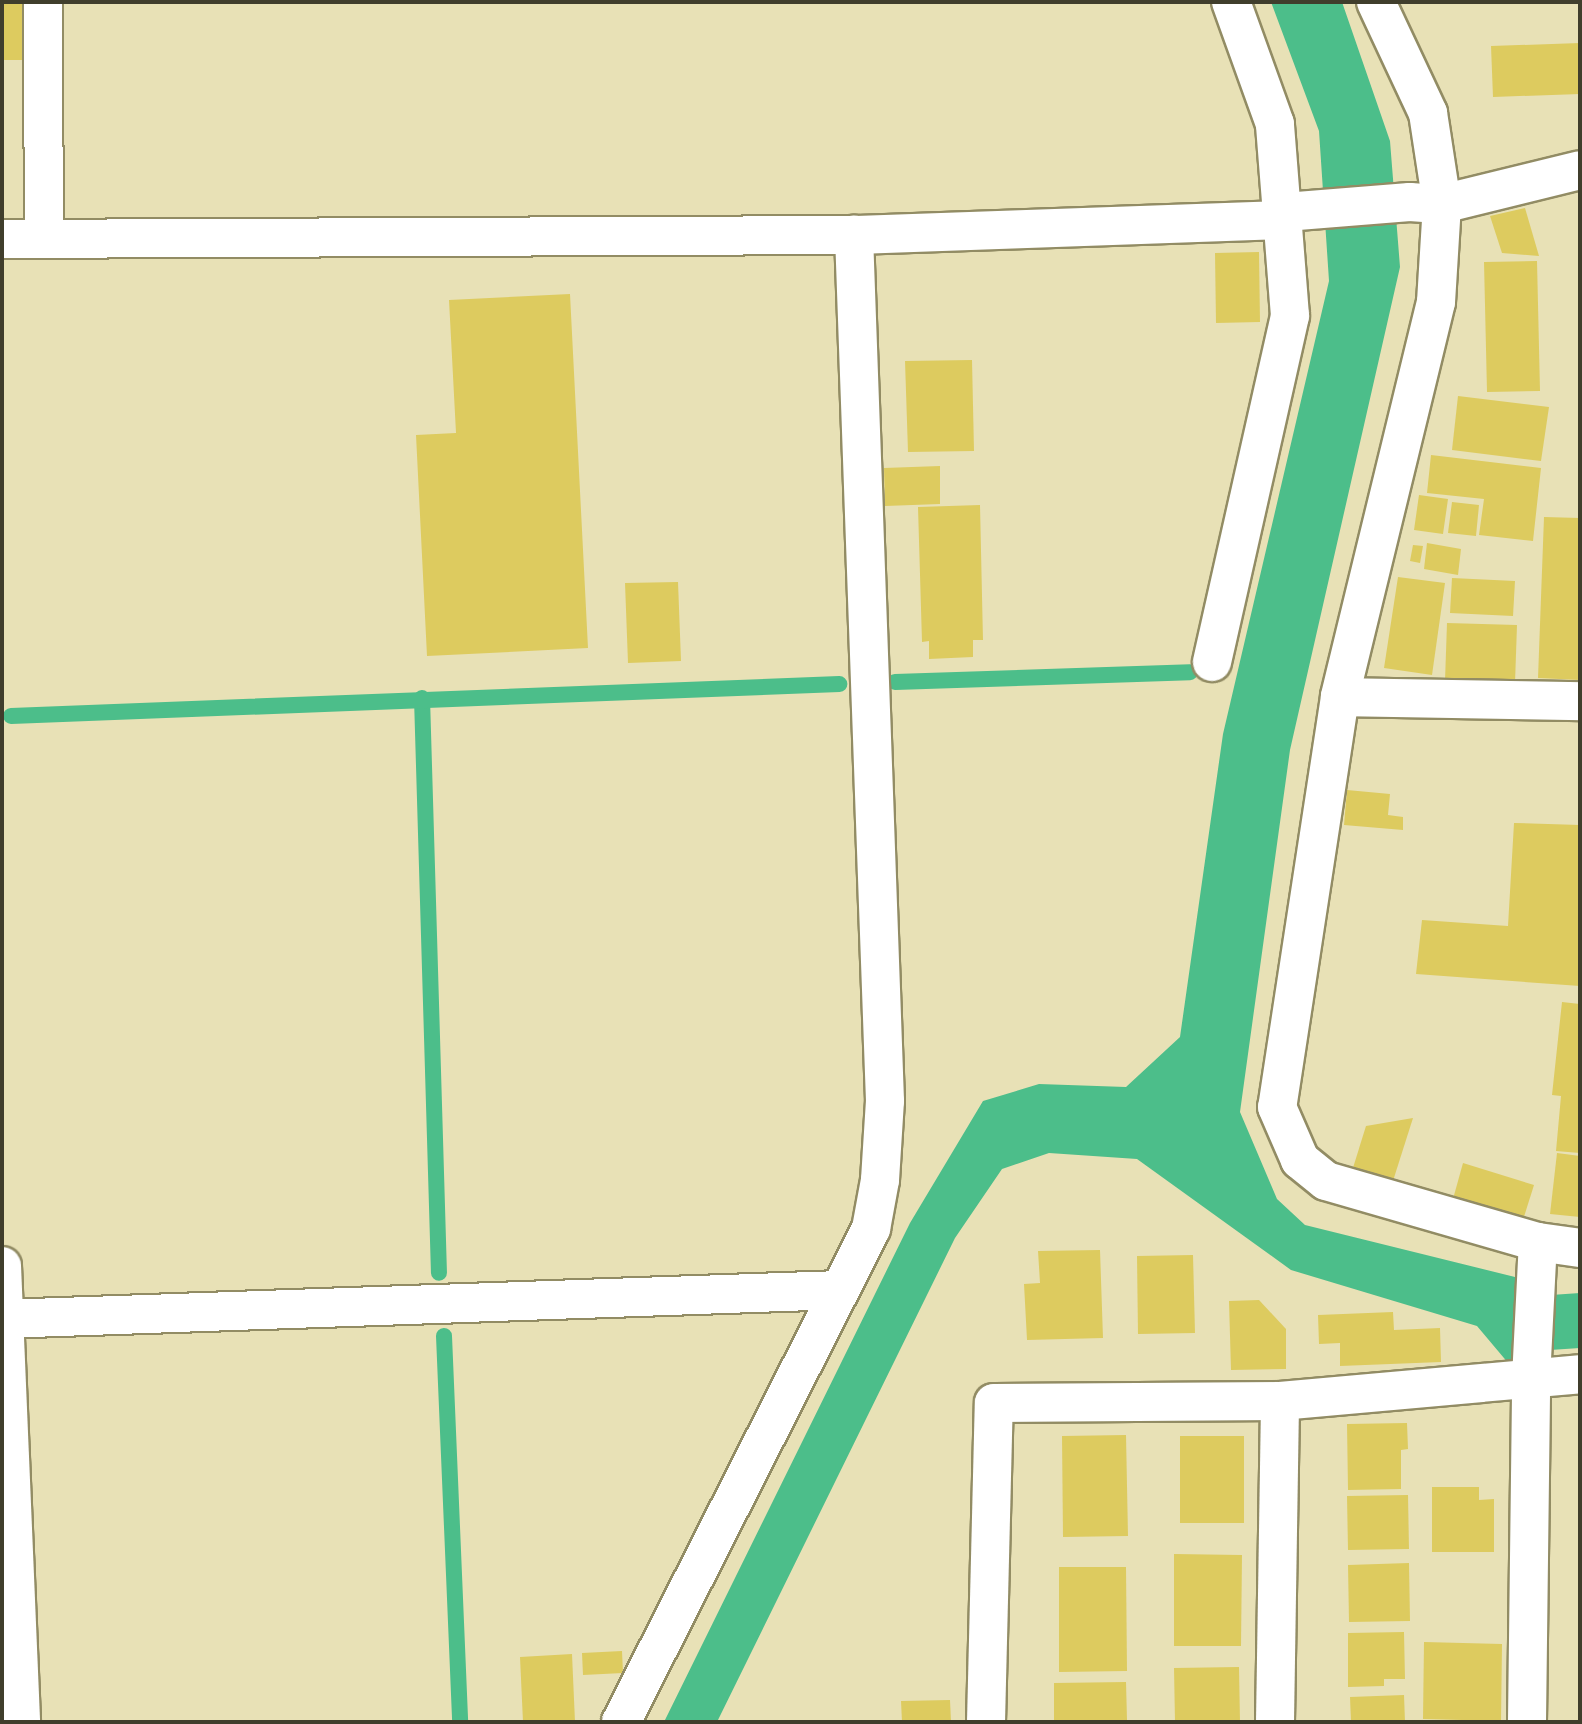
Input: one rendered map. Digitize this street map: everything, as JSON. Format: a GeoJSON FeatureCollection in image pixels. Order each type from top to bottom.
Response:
{"type":"FeatureCollection","features":[{"type":"Feature","properties":{"kind":"street"},"geometry":{"type":"LineString","coordinates":[[44,2],[44,239]]}},
{"type":"Feature","properties":{"kind":"street"},"geometry":{"type":"LineString","coordinates":[[1212,662],[1290,316],[1293,214],[1275,124],[1231,2]]}},
{"type":"Feature","properties":{"kind":"street"},"geometry":{"type":"LineString","coordinates":[[1376,2],[1428,113],[1426,203],[1436,302],[1340,697],[1277,1107],[1300,1160],[1326,1181],[1538,1253],[1580,1248]]}},
{"type":"Feature","properties":{"kind":"street"},"geometry":{"type":"LineString","coordinates":[[2,239],[854,235],[1293,214],[1426,203],[1580,170]]}},
{"type":"Feature","properties":{"kind":"street"},"geometry":{"type":"LineString","coordinates":[[621,1722],[870,1229],[880,1180],[885,1101],[854,235]]}},
{"type":"Feature","properties":{"kind":"street"},"geometry":{"type":"LineString","coordinates":[[1340,697],[1580,701]]}},
{"type":"Feature","properties":{"kind":"street"},"geometry":{"type":"LineString","coordinates":[[1527,1722],[1532,1374],[1538,1253]]}},
{"type":"Feature","properties":{"kind":"street"},"geometry":{"type":"LineString","coordinates":[[2,1266],[21,1722]]}},
{"type":"Feature","properties":{"kind":"street"},"geometry":{"type":"LineString","coordinates":[[3,1319],[839,1290]]}},
{"type":"Feature","properties":{"kind":"street"},"geometry":{"type":"LineString","coordinates":[[986,1722],[994,1403],[1280,1401],[1532,1374],[1580,1374]]}},
{"type":"Feature","properties":{"kind":"street"},"geometry":{"type":"LineString","coordinates":[[1275,1722],[1280,1401]]}},
{"type":"Feature","properties":{"kind":"shaded area"},"geometry":{"type":"Polygon","coordinates":[[[1271,2],[1342,2],[1390,141],[1400,267],[1290,750],[1240,1112],[1277,1199],[1305,1225],[1515,1277],[1551,1295],[1580,1293],[1580,1348],[1550,1350],[1509,1364],[1477,1326],[1291,1270],[1137,1159],[1049,1153],[1002,1169],[955,1238],[717,1722],[664,1722],[910,1223],[983,1101],[1039,1084],[1126,1087],[1180,1037],[1223,734],[1329,281],[1319,131],[1271,2]]]}},
{"type":"Feature","properties":{"kind":"building"},"geometry":{"type":"Polygon","coordinates":[[[2,2],[30,2],[30,60],[2,60],[2,2]]]}},
{"type":"Feature","properties":{"kind":"building"},"geometry":{"type":"Polygon","coordinates":[[[1580,43],[1580,94],[1493,97],[1491,46],[1580,43]]]}},
{"type":"Feature","properties":{"kind":"building"},"geometry":{"type":"Polygon","coordinates":[[[1525,208],[1539,256],[1502,253],[1490,216],[1525,208]]]}},
{"type":"Feature","properties":{"kind":"building"},"geometry":{"type":"Polygon","coordinates":[[[1259,252],[1260,322],[1216,323],[1215,253],[1259,252]]]}},
{"type":"Feature","properties":{"kind":"building"},"geometry":{"type":"Polygon","coordinates":[[[1537,261],[1540,391],[1487,392],[1484,262],[1537,261]]]}},
{"type":"Feature","properties":{"kind":"building"},"geometry":{"type":"Polygon","coordinates":[[[570,294],[588,648],[427,656],[416,435],[456,433],[449,300],[570,294]]]}},
{"type":"Feature","properties":{"kind":"building"},"geometry":{"type":"Polygon","coordinates":[[[972,360],[974,451],[908,452],[905,361],[972,360]]]}},
{"type":"Feature","properties":{"kind":"building"},"geometry":{"type":"Polygon","coordinates":[[[1458,396],[1549,407],[1541,461],[1452,450],[1458,396]]]}},
{"type":"Feature","properties":{"kind":"building"},"geometry":{"type":"Polygon","coordinates":[[[1431,455],[1541,468],[1533,541],[1479,535],[1484,499],[1427,493],[1431,455]]]}},
{"type":"Feature","properties":{"kind":"building"},"geometry":{"type":"Polygon","coordinates":[[[940,466],[940,504],[885,506],[884,468],[940,466]]]}},
{"type":"Feature","properties":{"kind":"building"},"geometry":{"type":"Polygon","coordinates":[[[1419,495],[1448,499],[1443,534],[1414,530],[1419,495]]]}},
{"type":"Feature","properties":{"kind":"building"},"geometry":{"type":"Polygon","coordinates":[[[1452,502],[1479,505],[1476,536],[1448,533],[1452,502]]]}},
{"type":"Feature","properties":{"kind":"building"},"geometry":{"type":"Polygon","coordinates":[[[980,505],[983,640],[973,640],[973,657],[929,659],[929,641],[922,642],[918,507],[980,505]]]}},
{"type":"Feature","properties":{"kind":"building"},"geometry":{"type":"Polygon","coordinates":[[[1544,517],[1580,518],[1580,680],[1538,678],[1544,517]]]}},
{"type":"Feature","properties":{"kind":"building"},"geometry":{"type":"Polygon","coordinates":[[[1427,543],[1461,549],[1458,575],[1424,569],[1427,543]]]}},
{"type":"Feature","properties":{"kind":"building"},"geometry":{"type":"Polygon","coordinates":[[[1413,545],[1423,546],[1420,563],[1410,561],[1413,545]]]}},
{"type":"Feature","properties":{"kind":"building"},"geometry":{"type":"Polygon","coordinates":[[[1398,577],[1445,583],[1432,675],[1384,668],[1398,577]]]}},
{"type":"Feature","properties":{"kind":"building"},"geometry":{"type":"Polygon","coordinates":[[[1452,578],[1515,581],[1513,616],[1450,613],[1452,578]]]}},
{"type":"Feature","properties":{"kind":"building"},"geometry":{"type":"Polygon","coordinates":[[[678,582],[681,661],[628,663],[625,583],[678,582]]]}},
{"type":"Feature","properties":{"kind":"building"},"geometry":{"type":"Polygon","coordinates":[[[1447,623],[1517,625],[1515,683],[1445,681],[1447,623]]]}},
{"type":"Feature","properties":{"kind":"building"},"geometry":{"type":"Polygon","coordinates":[[[1347,790],[1390,794],[1388,815],[1403,817],[1403,830],[1344,825],[1347,790]]]}},
{"type":"Feature","properties":{"kind":"building"},"geometry":{"type":"Polygon","coordinates":[[[1514,823],[1580,825],[1580,986],[1416,974],[1422,920],[1508,926],[1514,823]]]}},
{"type":"Feature","properties":{"kind":"building"},"geometry":{"type":"Polygon","coordinates":[[[1562,1002],[1580,1004],[1580,1153],[1556,1151],[1561,1096],[1552,1095],[1562,1002]]]}},
{"type":"Feature","properties":{"kind":"building"},"geometry":{"type":"Polygon","coordinates":[[[1413,1118],[1392,1184],[1352,1171],[1366,1126],[1413,1118]]]}},
{"type":"Feature","properties":{"kind":"building"},"geometry":{"type":"Polygon","coordinates":[[[1557,1153],[1580,1156],[1580,1217],[1550,1214],[1557,1153]]]}},
{"type":"Feature","properties":{"kind":"building"},"geometry":{"type":"Polygon","coordinates":[[[1463,1163],[1534,1185],[1523,1220],[1453,1199],[1463,1163]]]}},
{"type":"Feature","properties":{"kind":"building"},"geometry":{"type":"Polygon","coordinates":[[[1100,1250],[1103,1338],[1027,1340],[1024,1284],[1040,1283],[1038,1251],[1100,1250]]]}},
{"type":"Feature","properties":{"kind":"building"},"geometry":{"type":"Polygon","coordinates":[[[1193,1255],[1195,1333],[1138,1334],[1137,1256],[1193,1255]]]}},
{"type":"Feature","properties":{"kind":"building"},"geometry":{"type":"Polygon","coordinates":[[[1259,1300],[1286,1329],[1286,1369],[1231,1370],[1229,1301],[1259,1300]]]}},
{"type":"Feature","properties":{"kind":"building"},"geometry":{"type":"Polygon","coordinates":[[[1393,1312],[1394,1330],[1440,1328],[1441,1362],[1340,1366],[1340,1343],[1319,1344],[1318,1315],[1393,1312]]]}},
{"type":"Feature","properties":{"kind":"building"},"geometry":{"type":"Polygon","coordinates":[[[1407,1423],[1408,1449],[1401,1450],[1401,1489],[1348,1490],[1347,1424],[1407,1423]]]}},
{"type":"Feature","properties":{"kind":"building"},"geometry":{"type":"Polygon","coordinates":[[[1126,1435],[1128,1536],[1063,1537],[1062,1436],[1126,1435]]]}},
{"type":"Feature","properties":{"kind":"building"},"geometry":{"type":"Polygon","coordinates":[[[1180,1436],[1244,1436],[1244,1523],[1180,1523],[1180,1436]]]}},
{"type":"Feature","properties":{"kind":"building"},"geometry":{"type":"Polygon","coordinates":[[[1432,1487],[1479,1487],[1479,1500],[1494,1499],[1494,1552],[1432,1552],[1432,1487]]]}},
{"type":"Feature","properties":{"kind":"building"},"geometry":{"type":"Polygon","coordinates":[[[1408,1495],[1409,1549],[1348,1550],[1347,1496],[1408,1495]]]}},
{"type":"Feature","properties":{"kind":"building"},"geometry":{"type":"Polygon","coordinates":[[[1174,1554],[1242,1555],[1241,1646],[1174,1646],[1174,1554]]]}},
{"type":"Feature","properties":{"kind":"building"},"geometry":{"type":"Polygon","coordinates":[[[1409,1563],[1410,1621],[1349,1622],[1348,1565],[1409,1563]]]}},
{"type":"Feature","properties":{"kind":"building"},"geometry":{"type":"Polygon","coordinates":[[[1059,1567],[1126,1567],[1127,1671],[1059,1672],[1059,1567]]]}},
{"type":"Feature","properties":{"kind":"building"},"geometry":{"type":"Polygon","coordinates":[[[1404,1632],[1405,1679],[1384,1679],[1384,1686],[1348,1687],[1348,1633],[1404,1632]]]}},
{"type":"Feature","properties":{"kind":"building"},"geometry":{"type":"Polygon","coordinates":[[[1424,1642],[1502,1644],[1501,1721],[1423,1719],[1424,1642]]]}},
{"type":"Feature","properties":{"kind":"building"},"geometry":{"type":"Polygon","coordinates":[[[622,1651],[623,1673],[583,1675],[582,1653],[622,1651]]]}},
{"type":"Feature","properties":{"kind":"building"},"geometry":{"type":"Polygon","coordinates":[[[572,1654],[575,1722],[523,1722],[520,1657],[572,1654]]]}},
{"type":"Feature","properties":{"kind":"building"},"geometry":{"type":"Polygon","coordinates":[[[1239,1667],[1240,1722],[1175,1722],[1174,1668],[1239,1667]]]}},
{"type":"Feature","properties":{"kind":"building"},"geometry":{"type":"Polygon","coordinates":[[[1126,1682],[1127,1720],[1054,1722],[1054,1683],[1126,1682]]]}},
{"type":"Feature","properties":{"kind":"building"},"geometry":{"type":"Polygon","coordinates":[[[1404,1695],[1405,1722],[1351,1722],[1350,1697],[1404,1695]]]}},
{"type":"Feature","properties":{"kind":"building"},"geometry":{"type":"Polygon","coordinates":[[[950,1700],[951,1722],[902,1722],[901,1701],[950,1700]]]}},
{"type":"Feature","properties":{"kind":"waterway"},"geometry":{"type":"LineString","coordinates":[[895,682],[1190,672]]}},
{"type":"Feature","properties":{"kind":"waterway"},"geometry":{"type":"LineString","coordinates":[[11,716],[839,684]]}},
{"type":"Feature","properties":{"kind":"waterway"},"geometry":{"type":"LineString","coordinates":[[422,698],[439,1273]]}},
{"type":"Feature","properties":{"kind":"waterway"},"geometry":{"type":"LineString","coordinates":[[444,1336],[460,1722]]}}]}
